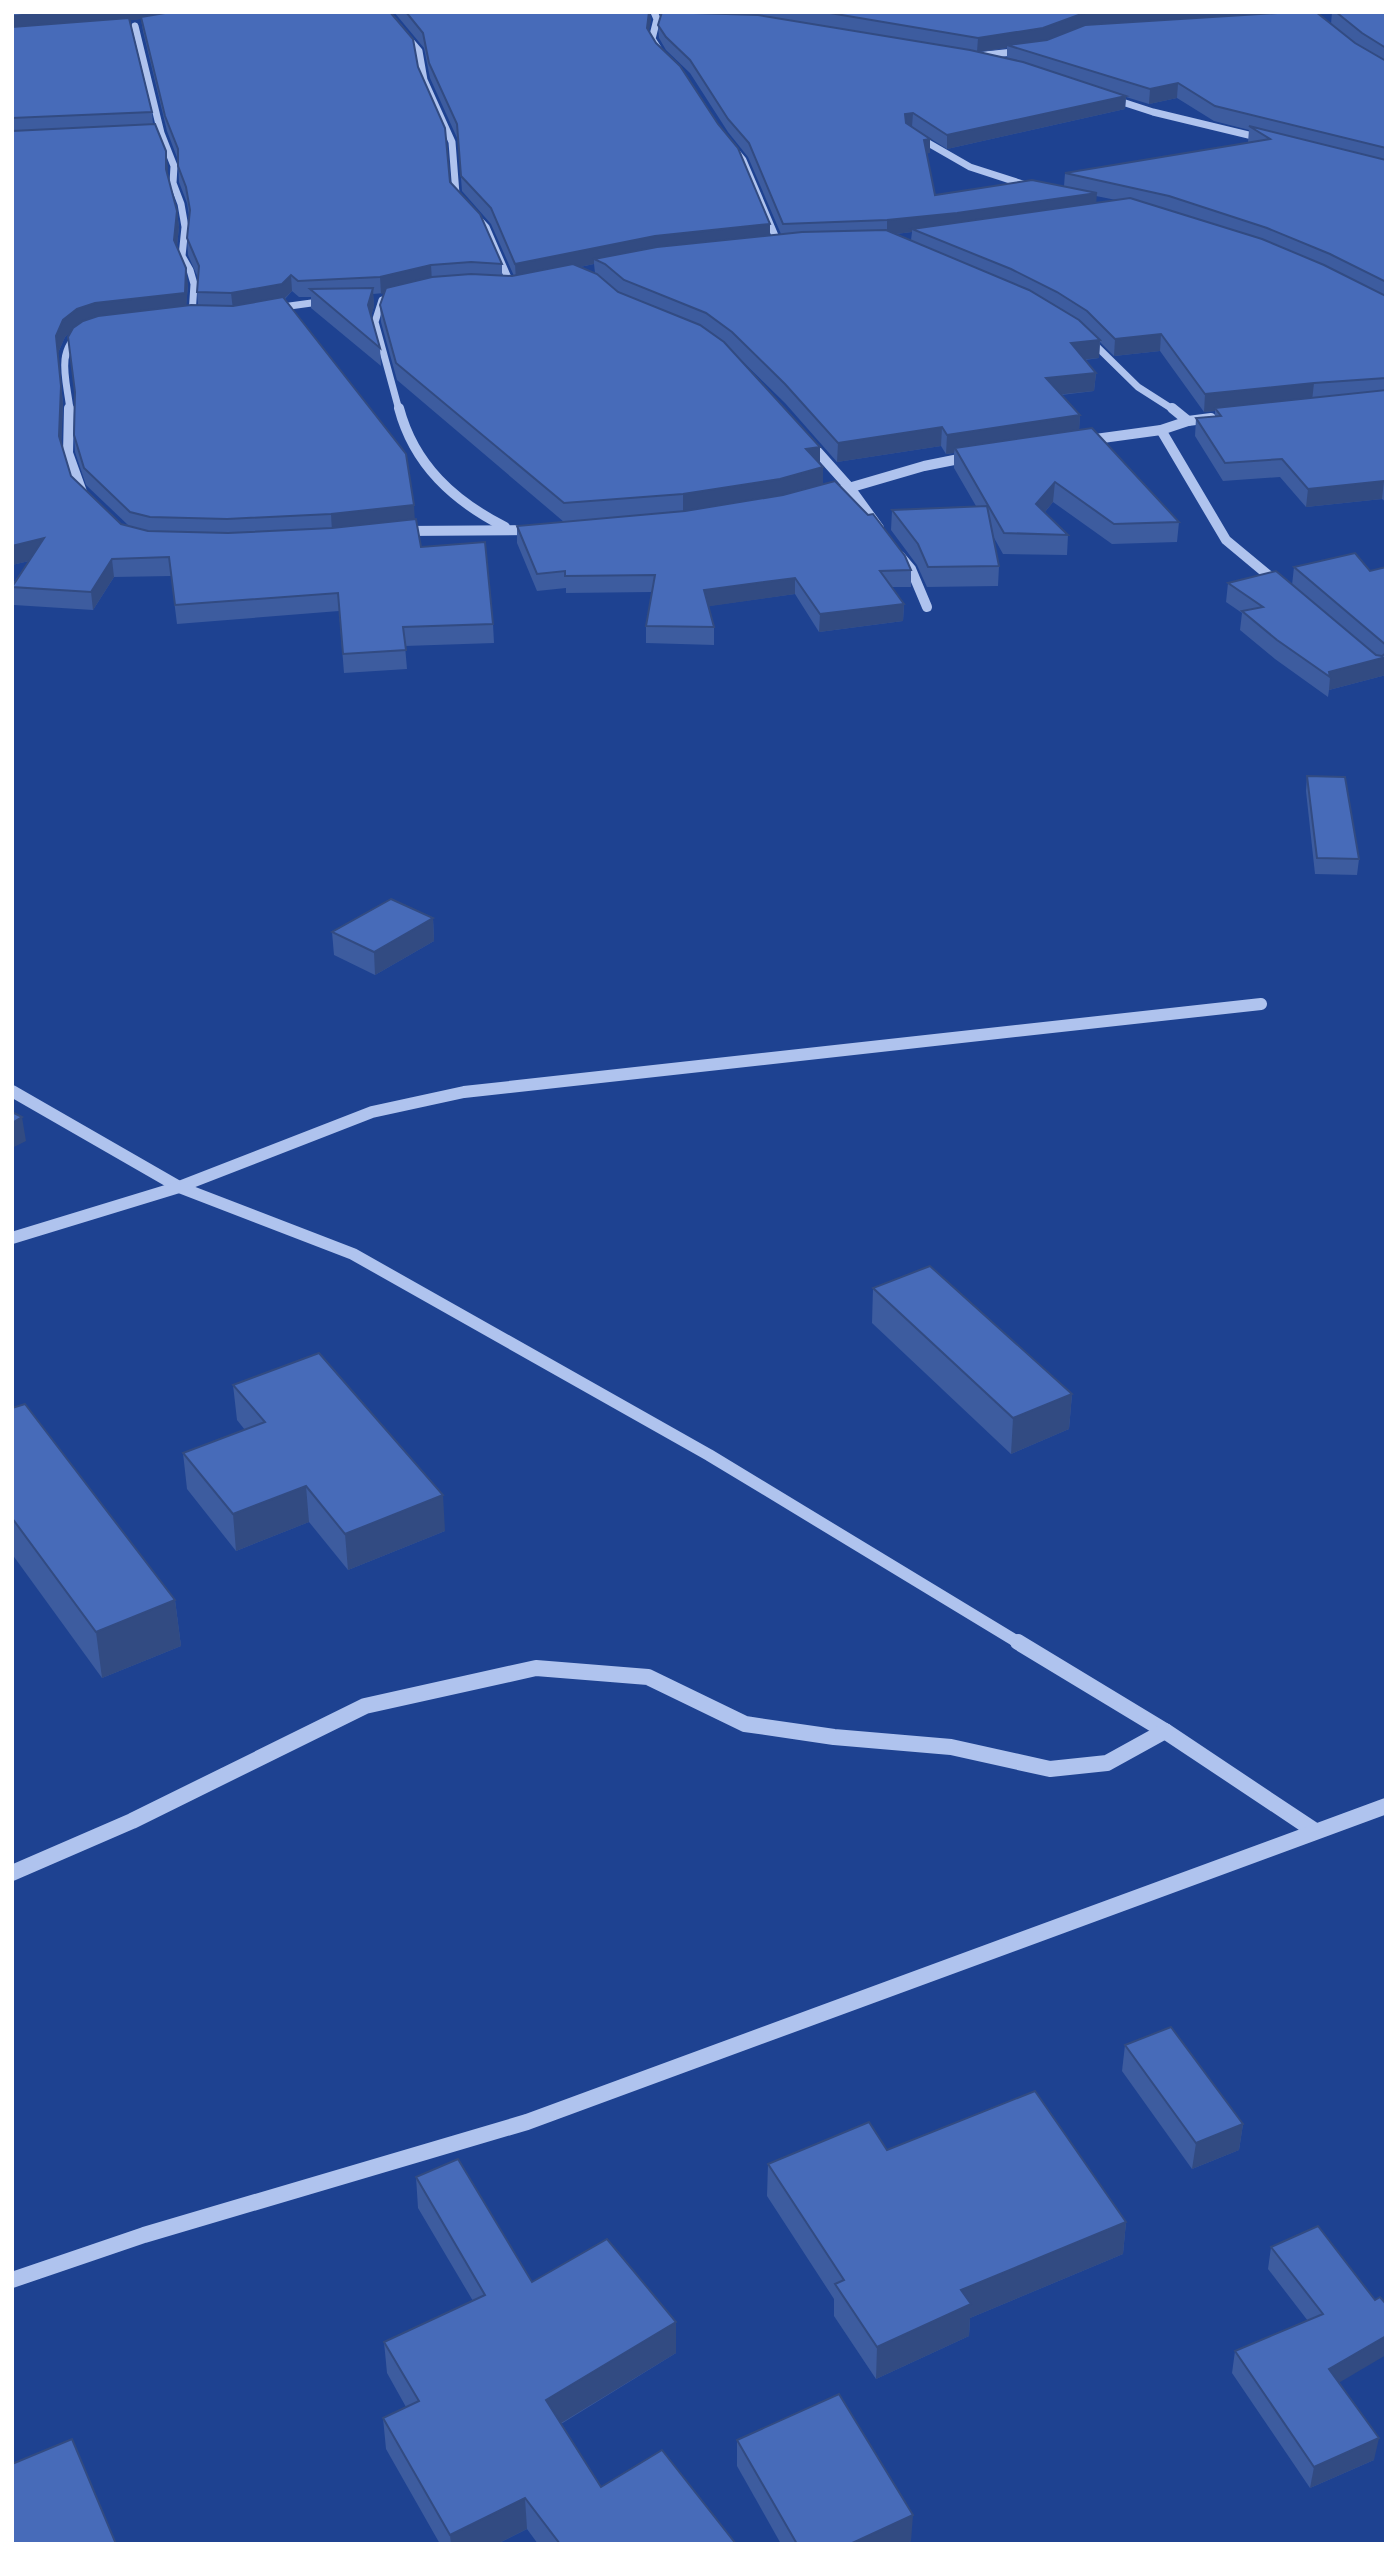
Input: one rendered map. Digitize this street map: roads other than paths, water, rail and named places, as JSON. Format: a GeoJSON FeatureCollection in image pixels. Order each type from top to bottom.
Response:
{"type":"FeatureCollection","features":[{"type":"Feature","properties":{"kind":"street"},"geometry":{"type":"LineString","coordinates":[[386,12],[419,51],[424,80],[452,142],[456,194],[486,228],[512,287]]}},
{"type":"Feature","properties":{"kind":"street"},"geometry":{"type":"LineString","coordinates":[[661,54],[652,39],[655,16],[667,20]]}},
{"type":"Feature","properties":{"kind":"street"},"geometry":{"type":"LineString","coordinates":[[123,27],[149,24]]}},
{"type":"Feature","properties":{"kind":"street"},"geometry":{"type":"LineString","coordinates":[[135,26],[161,134],[174,166],[173,183],[181,204],[185,227],[183,256],[192,268],[196,294],[197,315],[179,316]]}},
{"type":"Feature","properties":{"kind":"street"},"geometry":{"type":"LineString","coordinates":[[998,63],[971,57],[1034,50]]}},
{"type":"Feature","properties":{"kind":"street"},"geometry":{"type":"LineString","coordinates":[[1100,95],[1153,112],[1270,140]]}},
{"type":"Feature","properties":{"kind":"street"},"geometry":{"type":"LineString","coordinates":[[909,132],[954,161],[979,172],[1040,188]]}},
{"type":"Feature","properties":{"kind":"street"},"geometry":{"type":"LineString","coordinates":[[148,134],[161,134]]}},
{"type":"Feature","properties":{"kind":"street"},"geometry":{"type":"LineString","coordinates":[[730,144],[743,160],[779,245]]}},
{"type":"Feature","properties":{"kind":"street"},"geometry":{"type":"LineString","coordinates":[[768,246],[790,244]]}},
{"type":"Feature","properties":{"kind":"street"},"geometry":{"type":"LineString","coordinates":[[499,286],[524,284]]}},
{"type":"Feature","properties":{"kind":"street"},"geometry":{"type":"LineString","coordinates":[[370,299],[395,297]]}},
{"type":"Feature","properties":{"kind":"street"},"geometry":{"type":"LineString","coordinates":[[267,310],[335,300]]}},
{"type":"Feature","properties":{"kind":"street"},"geometry":{"type":"LineString","coordinates":[[382,300],[375,322],[405,432],[423,463],[449,489],[472,510],[509,528]]}},
{"type":"Feature","properties":{"kind":"street"},"geometry":{"type":"LineString","coordinates":[[86,497],[79,489],[68,453],[70,414],[64,352],[70,340],[90,328]]}},
{"type":"Feature","properties":{"kind":"street"},"geometry":{"type":"LineString","coordinates":[[1076,328],[1103,350],[1115,367],[1138,387],[1163,401],[1188,421]]}},
{"type":"Feature","properties":{"kind":"street"},"geometry":{"type":"LineString","coordinates":[[1082,441],[1161,430],[1188,421],[1227,416]]}},
{"type":"Feature","properties":{"kind":"street"},"geometry":{"type":"LineString","coordinates":[[1161,430],[1226,540],[1287,591]]}},
{"type":"Feature","properties":{"kind":"street"},"geometry":{"type":"LineString","coordinates":[[804,436],[850,488],[885,538]]}},
{"type":"Feature","properties":{"kind":"street"},"geometry":{"type":"LineString","coordinates":[[817,496],[924,466],[978,455]]}},
{"type":"Feature","properties":{"kind":"street"},"geometry":{"type":"LineString","coordinates":[[397,532],[509,528],[545,530]]}},
{"type":"Feature","properties":{"kind":"street"},"geometry":{"type":"LineString","coordinates":[[894,548],[911,569],[927,607]]}},
{"type":"Feature","properties":{"kind":"street"},"geometry":{"type":"LineString","coordinates":[[12,1238],[179,1186],[372,1112],[464,1092],[1261,1004]]}},
{"type":"Feature","properties":{"kind":"street"},"geometry":{"type":"LineString","coordinates":[[12,1091],[179,1186],[353,1254],[709,1455],[1165,1731],[1315,1831]]}},
{"type":"Feature","properties":{"kind":"street"},"geometry":{"type":"LineString","coordinates":[[12,1873],[132,1821],[365,1706],[536,1668],[648,1677],[746,1724],[834,1737],[951,1747],[1049,1769],[1107,1763],[1165,1731]]}},
{"type":"Feature","properties":{"kind":"street"},"geometry":{"type":"LineString","coordinates":[[12,2280],[144,2235],[527,2122],[1386,1806]]}}]}
